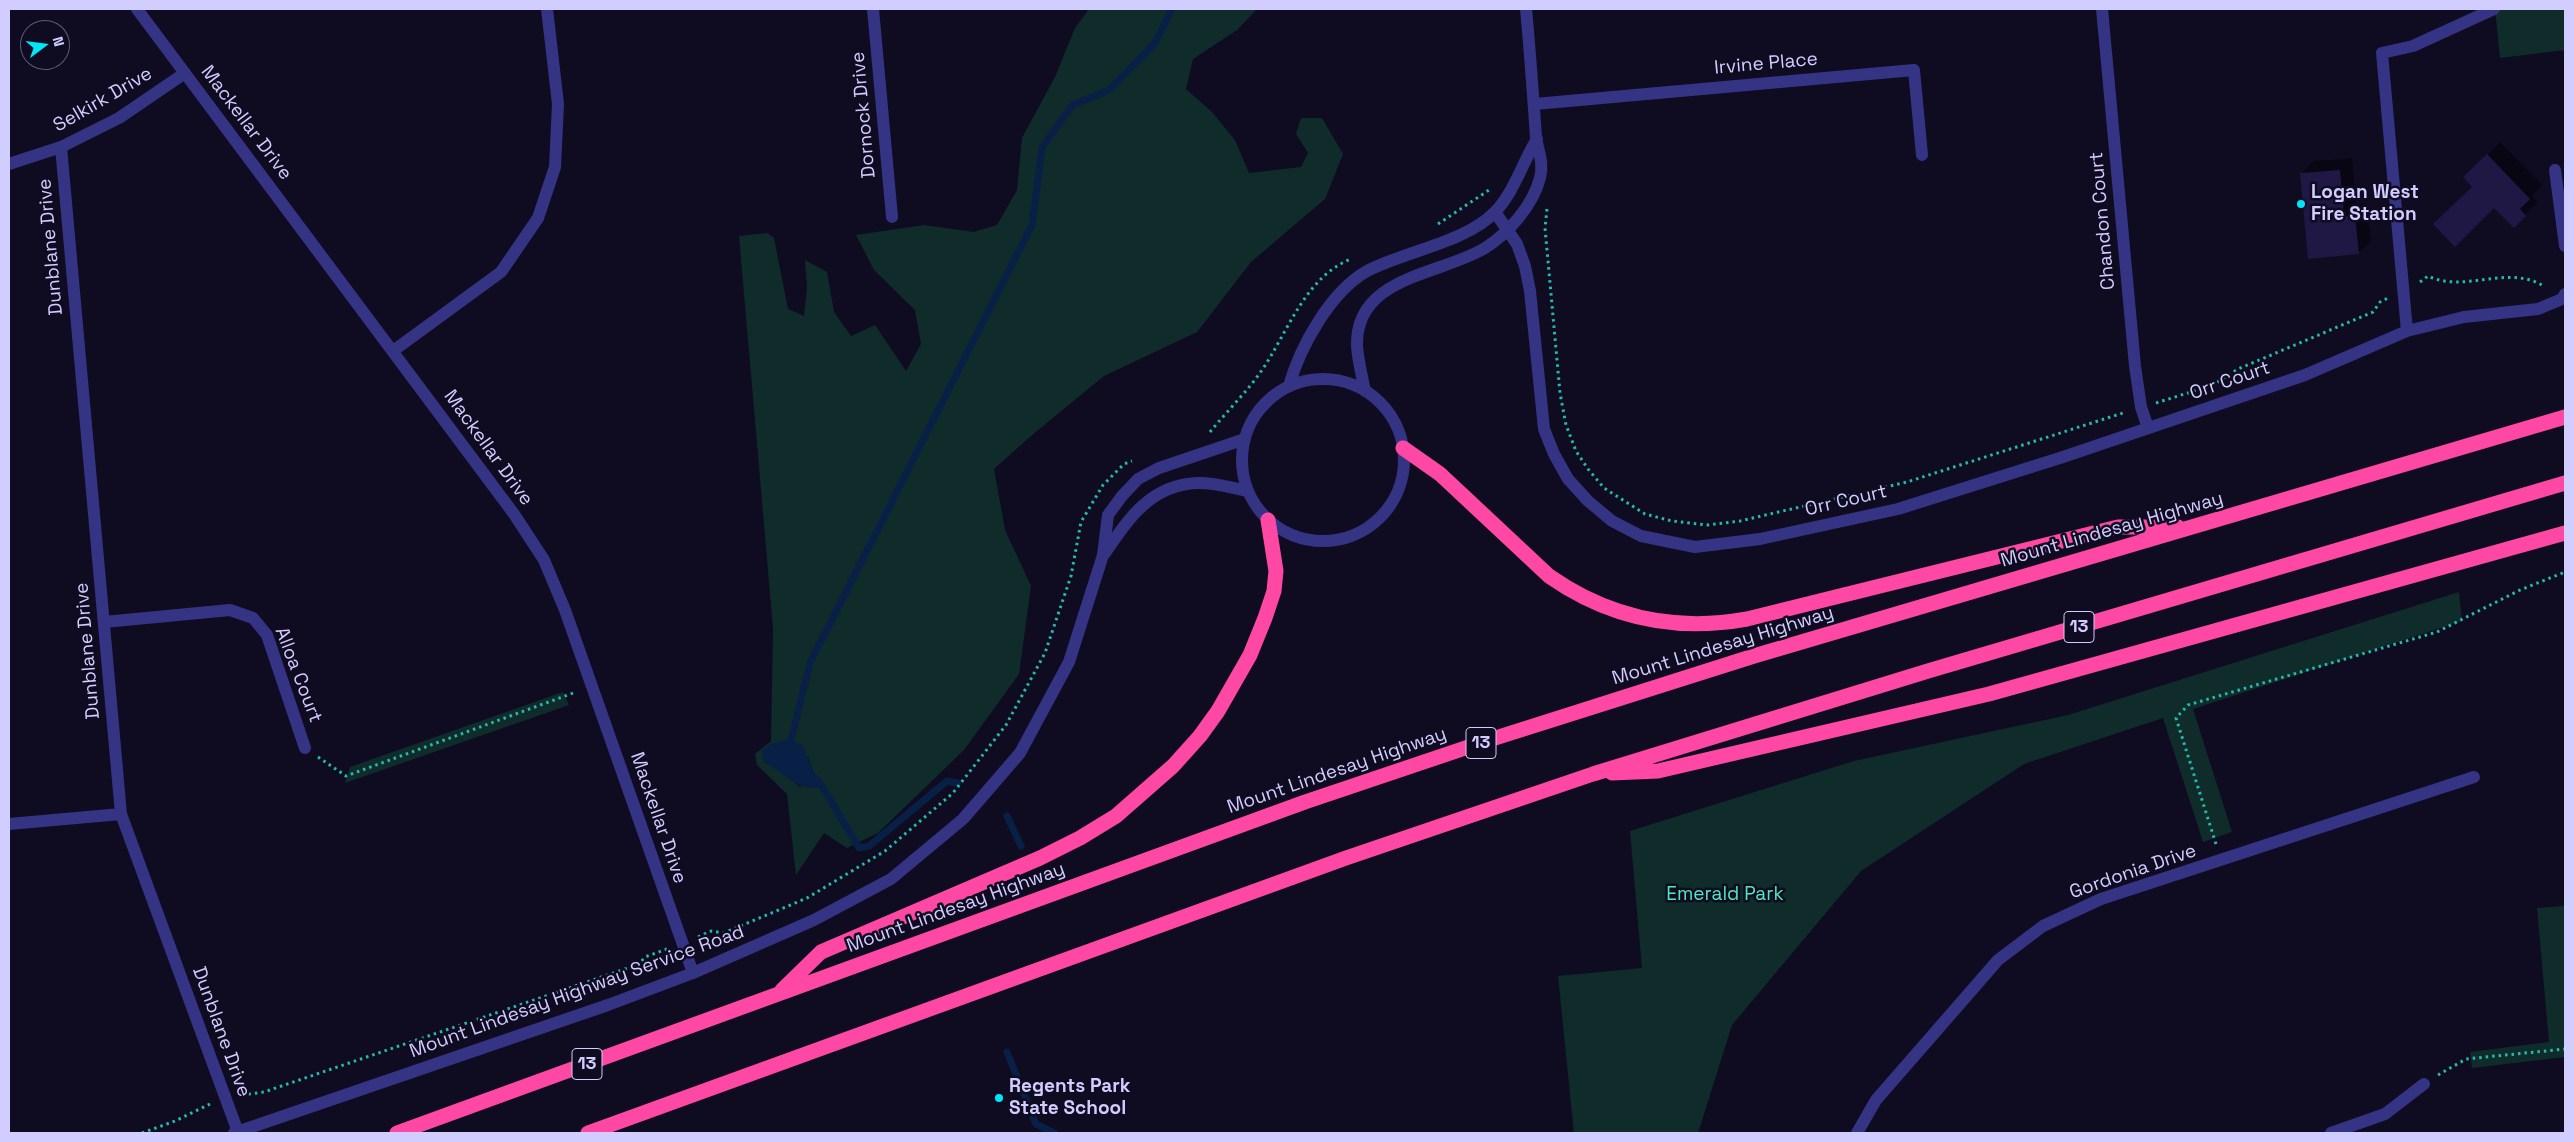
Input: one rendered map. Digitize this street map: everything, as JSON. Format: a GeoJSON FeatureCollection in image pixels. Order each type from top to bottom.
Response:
{"type":"FeatureCollection","features":[{"type":"Feature","properties":{"kind":"highway","name":"Mount Lindesay Highway"},"geometry":{"type":"LineString","coordinates":[[397,1133],[1305,802],[1489,740],[1754,656],[2565,417]]}},
{"type":"Feature","properties":{"kind":"highway"},"geometry":{"type":"LineString","coordinates":[[1403,448],[1440,474],[1549,576],[1564,586],[1609,609],[1632,616],[1676,624],[1724,623],[1747,619],[2118,527],[2196,527]]}},
{"type":"Feature","properties":{"kind":"highway","name":"13"},"geometry":{"type":"LineString","coordinates":[[588,1133],[1346,858],[1592,774],[1928,671],[2565,483]]}},
{"type":"Feature","properties":{"kind":"highway"},"geometry":{"type":"LineString","coordinates":[[778,994],[821,952],[1040,858],[1080,838],[1116,816],[1174,766],[1218,711],[1250,655],[1265,618],[1274,591],[1276,571],[1268,520]]}},
{"type":"Feature","properties":{"kind":"highway"},"geometry":{"type":"LineString","coordinates":[[1592,774],[1658,772],[1988,694],[2565,533]]}},
{"type":"Feature","properties":{"kind":"street","name":"Mackellar Drive"},"geometry":{"type":"LineString","coordinates":[[136,9],[514,514],[544,560],[565,610],[693,972]]}},
{"type":"Feature","properties":{"kind":"street"},"geometry":{"type":"LineString","coordinates":[[393,351],[501,272],[538,218],[555,168],[558,104],[548,9]]}},
{"type":"Feature","properties":{"kind":"street","name":"Dornock Drive"},"geometry":{"type":"LineString","coordinates":[[874,9],[892,217]]}},
{"type":"Feature","properties":{"kind":"street"},"geometry":{"type":"LineString","coordinates":[[1365,391],[1357,345],[1360,326],[1367,311],[1379,295],[1410,278],[1485,248],[1509,230],[1530,199],[1540,179],[1542,165],[1536,139],[1535,104],[1526,9]]}},
{"type":"Feature","properties":{"kind":"street","name":"Chandon Court"},"geometry":{"type":"LineString","coordinates":[[2102,9],[2141,407],[2148,428]]}},
{"type":"Feature","properties":{"kind":"street"},"geometry":{"type":"LineString","coordinates":[[2407,331],[2382,53],[2413,46],[2494,9]]}},
{"type":"Feature","properties":{"kind":"street","name":"Irvine Place"},"geometry":{"type":"LineString","coordinates":[[1535,104],[1914,70],[1922,155]]}},
{"type":"Feature","properties":{"kind":"street","name":"Selkirk Drive"},"geometry":{"type":"LineString","coordinates":[[9,164],[61,147],[119,118],[185,73]]}},
{"type":"Feature","properties":{"kind":"street"},"geometry":{"type":"LineString","coordinates":[[1289,386],[1296,360],[1340,291],[1354,278],[1382,263],[1457,236],[1495,212],[1512,188],[1536,139]]}},
{"type":"Feature","properties":{"kind":"street","name":"Dunblane Drive"},"geometry":{"type":"LineString","coordinates":[[61,147],[121,814],[236,1133]]}},
{"type":"Feature","properties":{"kind":"street"},"geometry":{"type":"LineString","coordinates":[[2555,170],[2565,246]]}},
{"type":"Feature","properties":{"kind":"street","name":"Orr Court"},"geometry":{"type":"LineString","coordinates":[[1495,212],[1509,230],[1525,266],[1530,291],[1539,395],[1544,429],[1554,454],[1568,479],[1588,501],[1612,521],[1641,536],[1694,547],[1760,539],[1898,509],[2305,375],[2407,331],[2464,317],[2538,309],[2563,297]]}},
{"type":"Feature","properties":{"kind":"street"},"geometry":{"type":"LineString","coordinates":[[1327,379],[1347,383],[1365,391],[1383,406],[1396,426],[1403,448],[1403,470],[1398,492],[1387,511],[1376,521],[1351,537],[1330,542],[1307,540],[1286,533],[1268,520],[1256,507],[1248,491],[1242,465],[1245,439],[1254,417],[1269,399],[1289,386],[1308,380],[1327,379]]}},
{"type":"Feature","properties":{"kind":"street","name":"Mount Lindesay Highway Service Road"},"geometry":{"type":"LineString","coordinates":[[236,1133],[590,1011],[693,972],[746,951],[860,897],[891,879],[963,819],[1020,753],[1069,662],[1103,555],[1108,515],[1138,479],[1159,468],[1245,439]]}},
{"type":"Feature","properties":{"kind":"street","name":"Mount Lindesay Highway Service Road"},"geometry":{"type":"LineString","coordinates":[[1103,555],[1136,510],[1156,496],[1176,487],[1198,483],[1248,491]]}},
{"type":"Feature","properties":{"kind":"street","name":"Alloa Court"},"geometry":{"type":"LineString","coordinates":[[104,622],[230,610],[253,618],[267,635],[306,748]]}},
{"type":"Feature","properties":{"kind":"street","name":"Gordonia Drive"},"geometry":{"type":"LineString","coordinates":[[1857,1133],[1876,1100],[1998,960],[2044,926],[2102,899],[2474,777]]}},
{"type":"Feature","properties":{"kind":"street"},"geometry":{"type":"LineString","coordinates":[[9,824],[121,814]]}},
{"type":"Feature","properties":{"kind":"street"},"geometry":{"type":"LineString","coordinates":[[2331,1133],[2385,1114],[2424,1084]]}},
{"type":"Feature","properties":{"kind":"path"},"geometry":{"type":"LineString","coordinates":[[1430,229],[1486,192],[1499,180],[1512,188]]}},
{"type":"Feature","properties":{"kind":"path"},"geometry":{"type":"LineString","coordinates":[[1530,199],[1547,207],[1545,228],[1560,393],[1566,425],[1576,451],[1604,488],[1645,514],[1672,522],[1708,525],[1740,521],[1907,482],[2213,385],[2238,369],[2373,312],[2380,302],[2428,276],[2441,282],[2516,276],[2531,278],[2563,297]]}},
{"type":"Feature","properties":{"kind":"path"},"geometry":{"type":"LineString","coordinates":[[1208,434],[1261,371],[1309,292],[1339,264],[1357,257]]}},
{"type":"Feature","properties":{"kind":"path"},"geometry":{"type":"LineString","coordinates":[[142,1133],[175,1121],[224,1097],[264,1092],[628,968],[640,963],[646,957],[656,955],[682,942],[705,935],[711,930],[723,933],[731,930],[807,898],[885,851],[953,793],[1006,725],[1045,653],[1071,576],[1081,522],[1103,485],[1124,464],[1140,458]]}},
{"type":"Feature","properties":{"kind":"path"},"geometry":{"type":"LineString","coordinates":[[2222,861],[2176,718],[2188,705],[2437,632],[2520,590],[2565,572]]}},
{"type":"Feature","properties":{"kind":"path"},"geometry":{"type":"LineString","coordinates":[[306,748],[346,776],[592,686]]}},
{"type":"Feature","properties":{"kind":"path"},"geometry":{"type":"LineString","coordinates":[[2424,1084],[2466,1059],[2565,1050]]}},
{"type":"Feature","properties":{"kind":"green space"},"geometry":{"type":"Polygon","coordinates":[[[1089,9],[1257,9],[1237,30],[1193,59],[1186,89],[1212,112],[1235,140],[1249,173],[1301,167],[1308,153],[1296,134],[1301,118],[1322,118],[1343,154],[1325,199],[1251,262],[1197,332],[1104,376],[994,469],[1005,530],[1031,586],[1019,674],[964,750],[878,833],[847,848],[824,833],[796,875],[787,794],[757,765],[755,754],[771,741],[773,628],[739,236],[767,233],[774,238],[788,309],[804,316],[807,287],[805,260],[827,272],[834,312],[851,336],[875,325],[906,371],[921,344],[915,310],[874,270],[856,235],[924,225],[974,232],[997,225],[1017,190],[1022,138],[1055,77],[1075,28],[1089,9]],[[763,750],[764,762],[777,768],[800,787],[813,771],[808,757],[763,750]]]}},
{"type":"Feature","properties":{"kind":"green space"},"geometry":{"type":"Polygon","coordinates":[[[2495,9],[2565,9],[2565,50],[2500,58],[2495,9]]]}},
{"type":"Feature","properties":{"kind":"green space","name":"Emerald Park"},"geometry":{"type":"Polygon","coordinates":[[[2459,592],[2462,621],[2193,709],[2232,832],[2203,842],[2163,718],[2024,764],[1861,871],[1732,1025],[1698,1133],[1574,1133],[1558,976],[1642,968],[1630,831],[1854,761],[2068,715],[2459,592]]]}},
{"type":"Feature","properties":{"kind":"green space"},"geometry":{"type":"Polygon","coordinates":[[[563,692],[569,705],[345,783],[350,767],[563,692]]]}},
{"type":"Feature","properties":{"kind":"green space"},"geometry":{"type":"Polygon","coordinates":[[[2565,906],[2565,1057],[2472,1068],[2470,1052],[2549,1042],[2537,908],[2565,906]]]}},
{"type":"Feature","properties":{"kind":"water"},"geometry":{"type":"Polygon","coordinates":[[[789,739],[803,746],[813,771],[822,780],[818,788],[810,788],[796,783],[764,762],[762,750],[771,744],[789,739]]]}},
{"type":"Feature","properties":{"kind":"building"},"geometry":{"type":"Polygon","coordinates":[[[2487,154],[2530,199],[2520,209],[2526,216],[2514,228],[2494,208],[2455,247],[2433,224],[2472,187],[2463,177],[2487,154]]]}},
{"type":"Feature","properties":{"kind":"building"},"geometry":{"type":"Polygon","coordinates":[[[2340,170],[2344,216],[2355,215],[2359,254],[2308,259],[2300,173],[2340,170]]]}},
{"type":"Feature","properties":{"kind":"waterway"},"geometry":{"type":"LineString","coordinates":[[789,748],[810,663],[1032,225],[1042,147],[1073,105],[1109,90],[1155,43],[1172,9]]}},
{"type":"Feature","properties":{"kind":"waterway"},"geometry":{"type":"LineString","coordinates":[[814,778],[820,783],[859,848],[869,846],[947,781],[957,783]]}},
{"type":"Feature","properties":{"kind":"waterway"},"geometry":{"type":"LineString","coordinates":[[1007,816],[1021,846]]}},
{"type":"Feature","properties":{"kind":"waterway"},"geometry":{"type":"LineString","coordinates":[[1007,1052],[1036,1124],[1054,1133]]}},
{"type":"Feature","properties":{"kind":"place","name":"Logan West Fire Station"},"geometry":{"type":"Point","coordinates":[2301,204]}},
{"type":"Feature","properties":{"kind":"place","name":"Regents Park State School"},"geometry":{"type":"Point","coordinates":[999,1098]}}]}
